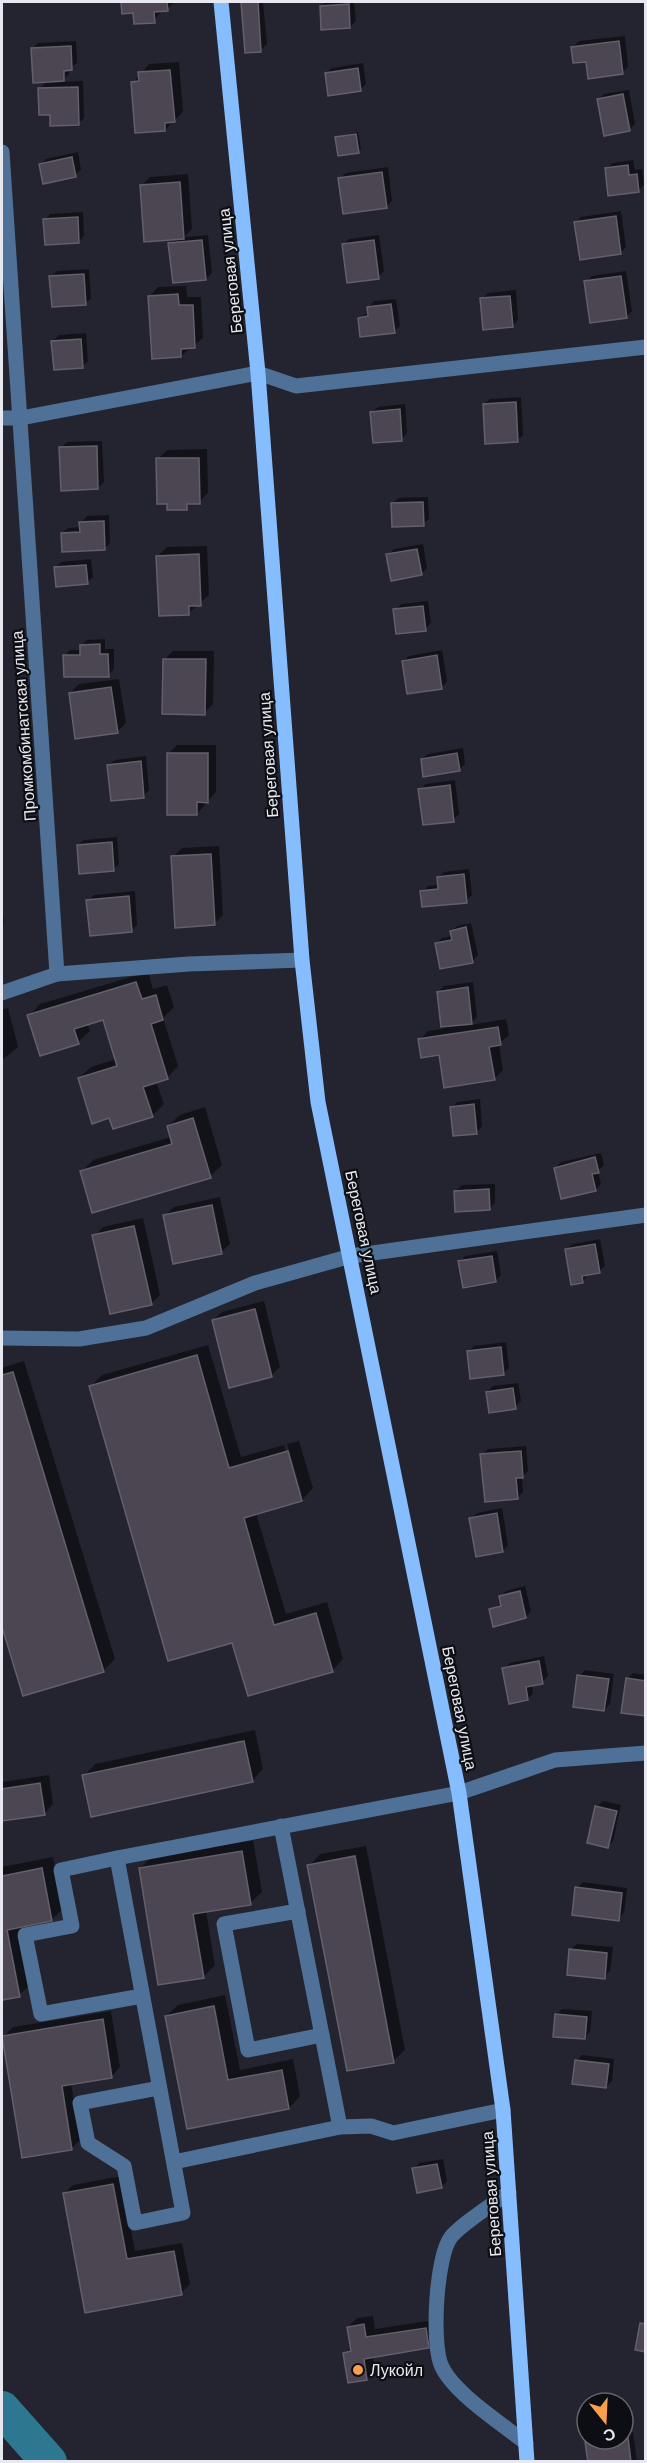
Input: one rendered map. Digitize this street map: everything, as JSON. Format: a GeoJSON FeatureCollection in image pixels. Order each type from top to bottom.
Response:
{"type":"FeatureCollection","features":[{"type":"Feature","properties":{"kind":"main road","name":"Береговая улица"},"geometry":{"type":"LineString","coordinates":[[222,2],[258,373],[302,960],[318,1102],[459,1793],[503,2110],[527,2462]]}},
{"type":"Feature","properties":{"kind":"street","name":"Промкомбинатская улица"},"geometry":{"type":"LineString","coordinates":[[2,152],[57,974]]}},
{"type":"Feature","properties":{"kind":"street"},"geometry":{"type":"LineString","coordinates":[[2,418],[21,417],[258,373],[296,386],[645,347]]}},
{"type":"Feature","properties":{"kind":"street"},"geometry":{"type":"LineString","coordinates":[[2,993],[57,974],[189,964],[302,960]]}},
{"type":"Feature","properties":{"kind":"street"},"geometry":{"type":"LineString","coordinates":[[2,1338],[79,1339],[146,1328],[255,1283],[351,1256],[645,1215]]}},
{"type":"Feature","properties":{"kind":"street"},"geometry":{"type":"LineString","coordinates":[[142,1996],[41,2014],[26,1935],[72,1926],[61,1870],[459,1793],[555,1760],[645,1753]]}},
{"type":"Feature","properties":{"kind":"street"},"geometry":{"type":"LineString","coordinates":[[281,1826],[340,2127]]}},
{"type":"Feature","properties":{"kind":"street"},"geometry":{"type":"LineString","coordinates":[[117,1858],[183,2213],[135,2223],[124,2166],[88,2144],[80,2103],[159,2088]]}},
{"type":"Feature","properties":{"kind":"street"},"geometry":{"type":"LineString","coordinates":[[298,1911],[224,1924],[248,2050],[322,2035]]}},
{"type":"Feature","properties":{"kind":"street"},"geometry":{"type":"LineString","coordinates":[[174,2162],[340,2127],[371,2126],[393,2133],[503,2110]]}},
{"type":"Feature","properties":{"kind":"street"},"geometry":{"type":"LineString","coordinates":[[509,2192],[450,2238],[438,2275],[437,2353],[442,2368],[460,2389],[526,2444]]}},
{"type":"Feature","properties":{"kind":"building"},"geometry":{"type":"Polygon","coordinates":[[[121,2],[167,2],[168,11],[154,12],[155,23],[134,24],[133,13],[122,14],[121,2]]]}},
{"type":"Feature","properties":{"kind":"building"},"geometry":{"type":"Polygon","coordinates":[[[241,2],[258,2],[261,52],[245,53],[241,2]]]}},
{"type":"Feature","properties":{"kind":"building"},"geometry":{"type":"Polygon","coordinates":[[[349,4],[350,28],[321,30],[320,6],[349,4]]]}},
{"type":"Feature","properties":{"kind":"building"},"geometry":{"type":"Polygon","coordinates":[[[619,41],[623,74],[588,79],[586,62],[573,63],[571,47],[619,41]]]}},
{"type":"Feature","properties":{"kind":"building"},"geometry":{"type":"Polygon","coordinates":[[[71,46],[72,70],[64,71],[64,81],[33,83],[31,48],[71,46]]]}},
{"type":"Feature","properties":{"kind":"building"},"geometry":{"type":"Polygon","coordinates":[[[358,68],[361,91],[328,96],[325,73],[358,68]]]}},
{"type":"Feature","properties":{"kind":"building"},"geometry":{"type":"Polygon","coordinates":[[[170,70],[175,122],[165,123],[165,131],[135,133],[131,82],[139,81],[138,72],[170,70]]]}},
{"type":"Feature","properties":{"kind":"building"},"geometry":{"type":"Polygon","coordinates":[[[78,87],[79,125],[50,126],[50,115],[39,115],[38,88],[78,87]]]}},
{"type":"Feature","properties":{"kind":"building"},"geometry":{"type":"Polygon","coordinates":[[[623,94],[630,131],[604,136],[597,99],[623,94]]]}},
{"type":"Feature","properties":{"kind":"building"},"geometry":{"type":"Polygon","coordinates":[[[356,134],[359,153],[338,156],[335,137],[356,134]]]}},
{"type":"Feature","properties":{"kind":"building"},"geometry":{"type":"Polygon","coordinates":[[[72,157],[76,177],[43,184],[39,164],[72,157]]]}},
{"type":"Feature","properties":{"kind":"building"},"geometry":{"type":"Polygon","coordinates":[[[628,165],[629,175],[637,174],[639,192],[608,196],[605,168],[628,165]]]}},
{"type":"Feature","properties":{"kind":"building"},"geometry":{"type":"Polygon","coordinates":[[[382,172],[387,208],[343,214],[338,178],[382,172]]]}},
{"type":"Feature","properties":{"kind":"building"},"geometry":{"type":"Polygon","coordinates":[[[180,182],[184,239],[144,242],[140,185],[180,182]]]}},
{"type":"Feature","properties":{"kind":"building"},"geometry":{"type":"Polygon","coordinates":[[[616,216],[621,254],[580,260],[574,222],[616,216]]]}},
{"type":"Feature","properties":{"kind":"building"},"geometry":{"type":"Polygon","coordinates":[[[78,217],[79,243],[45,245],[43,219],[78,217]]]}},
{"type":"Feature","properties":{"kind":"building"},"geometry":{"type":"Polygon","coordinates":[[[202,240],[206,280],[173,283],[168,243],[202,240]]]}},
{"type":"Feature","properties":{"kind":"building"},"geometry":{"type":"Polygon","coordinates":[[[374,240],[379,279],[347,283],[342,244],[374,240]]]}},
{"type":"Feature","properties":{"kind":"building"},"geometry":{"type":"Polygon","coordinates":[[[84,274],[86,305],[52,307],[49,276],[84,274]]]}},
{"type":"Feature","properties":{"kind":"building"},"geometry":{"type":"Polygon","coordinates":[[[621,276],[627,318],[590,323],[584,281],[621,276]]]}},
{"type":"Feature","properties":{"kind":"building"},"geometry":{"type":"Polygon","coordinates":[[[178,294],[179,305],[193,305],[195,348],[181,349],[181,357],[152,359],[148,296],[178,294]]]}},
{"type":"Feature","properties":{"kind":"building"},"geometry":{"type":"Polygon","coordinates":[[[510,296],[513,327],[483,330],[480,298],[510,296]]]}},
{"type":"Feature","properties":{"kind":"building"},"geometry":{"type":"Polygon","coordinates":[[[391,304],[395,333],[360,337],[358,318],[368,316],[367,307],[391,304]]]}},
{"type":"Feature","properties":{"kind":"building"},"geometry":{"type":"Polygon","coordinates":[[[81,339],[83,368],[54,370],[51,341],[81,339]]]}},
{"type":"Feature","properties":{"kind":"building"},"geometry":{"type":"Polygon","coordinates":[[[516,402],[518,442],[485,444],[483,404],[516,402]]]}},
{"type":"Feature","properties":{"kind":"building"},"geometry":{"type":"Polygon","coordinates":[[[400,409],[402,441],[373,443],[370,412],[400,409]]]}},
{"type":"Feature","properties":{"kind":"building"},"geometry":{"type":"Polygon","coordinates":[[[97,446],[98,489],[61,491],[59,447],[97,446]]]}},
{"type":"Feature","properties":{"kind":"building"},"geometry":{"type":"Polygon","coordinates":[[[156,458],[199,458],[200,504],[187,504],[187,510],[167,510],[167,504],[157,504],[156,458]]]}},
{"type":"Feature","properties":{"kind":"building"},"geometry":{"type":"Polygon","coordinates":[[[423,502],[424,526],[392,527],[391,503],[423,502]]]}},
{"type":"Feature","properties":{"kind":"building"},"geometry":{"type":"Polygon","coordinates":[[[104,521],[105,550],[62,552],[61,533],[80,532],[79,522],[104,521]]]}},
{"type":"Feature","properties":{"kind":"building"},"geometry":{"type":"Polygon","coordinates":[[[417,549],[422,575],[391,581],[386,554],[417,549]]]}},
{"type":"Feature","properties":{"kind":"building"},"geometry":{"type":"Polygon","coordinates":[[[199,554],[201,606],[189,606],[189,615],[159,616],[156,556],[199,554]]]}},
{"type":"Feature","properties":{"kind":"building"},"geometry":{"type":"Polygon","coordinates":[[[86,565],[88,584],[56,587],[54,567],[86,565]]]}},
{"type":"Feature","properties":{"kind":"building"},"geometry":{"type":"Polygon","coordinates":[[[423,606],[426,631],[396,634],[393,609],[423,606]]]}},
{"type":"Feature","properties":{"kind":"building"},"geometry":{"type":"Polygon","coordinates":[[[100,644],[100,654],[108,654],[109,677],[64,677],[63,655],[80,655],[80,645],[100,644]]]}},
{"type":"Feature","properties":{"kind":"building"},"geometry":{"type":"Polygon","coordinates":[[[437,655],[442,689],[407,694],[402,661],[437,655]]]}},
{"type":"Feature","properties":{"kind":"building"},"geometry":{"type":"Polygon","coordinates":[[[163,659],[206,659],[205,715],[162,714],[163,659]]]}},
{"type":"Feature","properties":{"kind":"building"},"geometry":{"type":"Polygon","coordinates":[[[111,687],[118,733],[75,739],[69,693],[111,687]]]}},
{"type":"Feature","properties":{"kind":"building"},"geometry":{"type":"Polygon","coordinates":[[[167,753],[208,753],[208,803],[197,802],[197,815],[167,815],[167,753]]]}},
{"type":"Feature","properties":{"kind":"building"},"geometry":{"type":"Polygon","coordinates":[[[457,753],[460,771],[423,777],[421,759],[457,753]]]}},
{"type":"Feature","properties":{"kind":"building"},"geometry":{"type":"Polygon","coordinates":[[[141,761],[144,798],[111,801],[107,765],[141,761]]]}},
{"type":"Feature","properties":{"kind":"building"},"geometry":{"type":"Polygon","coordinates":[[[450,785],[454,822],[423,825],[418,789],[450,785]]]}},
{"type":"Feature","properties":{"kind":"building"},"geometry":{"type":"Polygon","coordinates":[[[112,842],[114,871],[79,874],[77,845],[112,842]]]}},
{"type":"Feature","properties":{"kind":"building"},"geometry":{"type":"Polygon","coordinates":[[[211,854],[215,925],[175,928],[171,856],[211,854]]]}},
{"type":"Feature","properties":{"kind":"building"},"geometry":{"type":"Polygon","coordinates":[[[464,874],[467,903],[422,907],[420,891],[438,889],[437,877],[464,874]]]}},
{"type":"Feature","properties":{"kind":"building"},"geometry":{"type":"Polygon","coordinates":[[[129,896],[132,932],[90,936],[86,900],[129,896]]]}},
{"type":"Feature","properties":{"kind":"building"},"geometry":{"type":"Polygon","coordinates":[[[466,927],[473,963],[440,969],[435,943],[452,940],[450,931],[466,927]]]}},
{"type":"Feature","properties":{"kind":"building"},"geometry":{"type":"Polygon","coordinates":[[[136,982],[142,999],[156,995],[163,1020],[151,1024],[168,1079],[143,1087],[153,1117],[113,1129],[109,1118],[92,1124],[78,1078],[117,1066],[103,1020],[74,1029],[79,1044],[40,1056],[27,1015],[136,982]]]}},
{"type":"Feature","properties":{"kind":"building"},"geometry":{"type":"Polygon","coordinates":[[[468,987],[472,1024],[441,1027],[437,992],[468,987]]]}},
{"type":"Feature","properties":{"kind":"building"},"geometry":{"type":"Polygon","coordinates":[[[498,1027],[501,1045],[489,1047],[495,1080],[444,1088],[439,1055],[421,1058],[418,1039],[498,1027]]]}},
{"type":"Feature","properties":{"kind":"building"},"geometry":{"type":"Polygon","coordinates":[[[474,1104],[477,1134],[453,1136],[450,1107],[474,1104]]]}},
{"type":"Feature","properties":{"kind":"building"},"geometry":{"type":"Polygon","coordinates":[[[193,1118],[211,1178],[92,1213],[80,1171],[172,1144],[167,1126],[193,1118]]]}},
{"type":"Feature","properties":{"kind":"building"},"geometry":{"type":"Polygon","coordinates":[[[595,1157],[599,1173],[592,1174],[596,1191],[561,1199],[554,1168],[595,1157]]]}},
{"type":"Feature","properties":{"kind":"building"},"geometry":{"type":"Polygon","coordinates":[[[489,1189],[490,1210],[455,1212],[454,1191],[489,1189]]]}},
{"type":"Feature","properties":{"kind":"building"},"geometry":{"type":"Polygon","coordinates":[[[212,1205],[222,1254],[173,1264],[163,1215],[212,1205]]]}},
{"type":"Feature","properties":{"kind":"building"},"geometry":{"type":"Polygon","coordinates":[[[134,1226],[152,1305],[110,1314],[92,1235],[134,1226]]]}},
{"type":"Feature","properties":{"kind":"building"},"geometry":{"type":"Polygon","coordinates":[[[595,1244],[600,1273],[582,1276],[583,1283],[571,1285],[565,1249],[595,1244]]]}},
{"type":"Feature","properties":{"kind":"building"},"geometry":{"type":"Polygon","coordinates":[[[492,1256],[496,1282],[463,1288],[458,1261],[492,1256]]]}},
{"type":"Feature","properties":{"kind":"building"},"geometry":{"type":"Polygon","coordinates":[[[255,1309],[272,1377],[229,1388],[212,1320],[255,1309]]]}},
{"type":"Feature","properties":{"kind":"building"},"geometry":{"type":"Polygon","coordinates":[[[501,1347],[504,1375],[470,1379],[467,1351],[501,1347]]]}},
{"type":"Feature","properties":{"kind":"building"},"geometry":{"type":"Polygon","coordinates":[[[197,1355],[229,1468],[288,1451],[302,1501],[244,1518],[274,1625],[316,1613],[333,1672],[248,1696],[232,1643],[168,1661],[89,1386],[197,1355]]]}},
{"type":"Feature","properties":{"kind":"building"},"geometry":{"type":"Polygon","coordinates":[[[13,1372],[104,1672],[23,1696],[2,1627],[2,1375],[13,1372]]]}},
{"type":"Feature","properties":{"kind":"building"},"geometry":{"type":"Polygon","coordinates":[[[513,1388],[516,1409],[489,1413],[486,1392],[513,1388]]]}},
{"type":"Feature","properties":{"kind":"building"},"geometry":{"type":"Polygon","coordinates":[[[521,1451],[523,1478],[516,1478],[518,1499],[485,1502],[480,1454],[521,1451]]]}},
{"type":"Feature","properties":{"kind":"building"},"geometry":{"type":"Polygon","coordinates":[[[497,1513],[503,1552],[476,1557],[469,1518],[497,1513]]]}},
{"type":"Feature","properties":{"kind":"building"},"geometry":{"type":"Polygon","coordinates":[[[520,1591],[526,1618],[493,1627],[489,1609],[501,1606],[499,1596],[520,1591]]]}},
{"type":"Feature","properties":{"kind":"building"},"geometry":{"type":"Polygon","coordinates":[[[539,1661],[543,1684],[526,1687],[528,1700],[509,1704],[502,1668],[539,1661]]]}},
{"type":"Feature","properties":{"kind":"building"},"geometry":{"type":"Polygon","coordinates":[[[577,1675],[609,1679],[604,1711],[573,1707],[577,1675]]]}},
{"type":"Feature","properties":{"kind":"building"},"geometry":{"type":"Polygon","coordinates":[[[626,1678],[646,1681],[646,1716],[621,1713],[626,1678]]]}},
{"type":"Feature","properties":{"kind":"building"},"geometry":{"type":"Polygon","coordinates":[[[244,1741],[253,1782],[91,1817],[82,1775],[244,1741]]]}},
{"type":"Feature","properties":{"kind":"building"},"geometry":{"type":"Polygon","coordinates":[[[40,1783],[45,1815],[2,1821],[2,1789],[40,1783]]]}},
{"type":"Feature","properties":{"kind":"building"},"geometry":{"type":"Polygon","coordinates":[[[595,1806],[617,1811],[608,1848],[587,1843],[595,1806]]]}},
{"type":"Feature","properties":{"kind":"building"},"geometry":{"type":"Polygon","coordinates":[[[242,1851],[251,1905],[193,1914],[204,1978],[158,1985],[139,1868],[242,1851]]]}},
{"type":"Feature","properties":{"kind":"building"},"geometry":{"type":"Polygon","coordinates":[[[355,1856],[394,2063],[347,2071],[307,1865],[355,1856]]]}},
{"type":"Feature","properties":{"kind":"building"},"geometry":{"type":"Polygon","coordinates":[[[42,1868],[52,1921],[7,1930],[20,1997],[2,2000],[2,1876],[42,1868]]]}},
{"type":"Feature","properties":{"kind":"building"},"geometry":{"type":"Polygon","coordinates":[[[575,1887],[622,1893],[619,1921],[572,1915],[575,1887]]]}},
{"type":"Feature","properties":{"kind":"building"},"geometry":{"type":"Polygon","coordinates":[[[569,1949],[607,1953],[605,1979],[567,1975],[569,1949]]]}},
{"type":"Feature","properties":{"kind":"building"},"geometry":{"type":"Polygon","coordinates":[[[214,2006],[228,2080],[282,2070],[289,2109],[187,2129],[165,2016],[214,2006]]]}},
{"type":"Feature","properties":{"kind":"building"},"geometry":{"type":"Polygon","coordinates":[[[555,2014],[587,2017],[585,2039],[553,2037],[555,2014]]]}},
{"type":"Feature","properties":{"kind":"building"},"geometry":{"type":"Polygon","coordinates":[[[103,2019],[112,2078],[62,2086],[72,2150],[22,2158],[2,2036],[103,2019]]]}},
{"type":"Feature","properties":{"kind":"building"},"geometry":{"type":"Polygon","coordinates":[[[575,2060],[609,2064],[606,2088],[572,2084],[575,2060]]]}},
{"type":"Feature","properties":{"kind":"building"},"geometry":{"type":"Polygon","coordinates":[[[437,2164],[442,2188],[417,2193],[412,2168],[437,2164]]]}},
{"type":"Feature","properties":{"kind":"building"},"geometry":{"type":"Polygon","coordinates":[[[113,2184],[127,2259],[174,2251],[182,2295],[85,2313],[63,2193],[113,2184]]]}},
{"type":"Feature","properties":{"kind":"building"},"geometry":{"type":"Polygon","coordinates":[[[640,2323],[646,2324],[646,2352],[635,2350],[640,2323]]]}},
{"type":"Feature","properties":{"kind":"building"},"geometry":{"type":"Polygon","coordinates":[[[364,2324],[366,2337],[426,2328],[429,2348],[364,2359],[367,2380],[348,2383],[343,2353],[351,2351],[347,2327],[364,2324]]]}},
{"type":"Feature","properties":{"kind":"building"},"geometry":{"type":"Polygon","coordinates":[[[586,2451],[630,2451],[631,2462],[588,2462],[586,2451]]]}},
{"type":"Feature","properties":{"kind":"waterway"},"geometry":{"type":"LineString","coordinates":[[2,2409],[49,2462]]}},
{"type":"Feature","properties":{"kind":"place","name":"Лукойл"},"geometry":{"type":"Point","coordinates":[358,2370]}}]}
